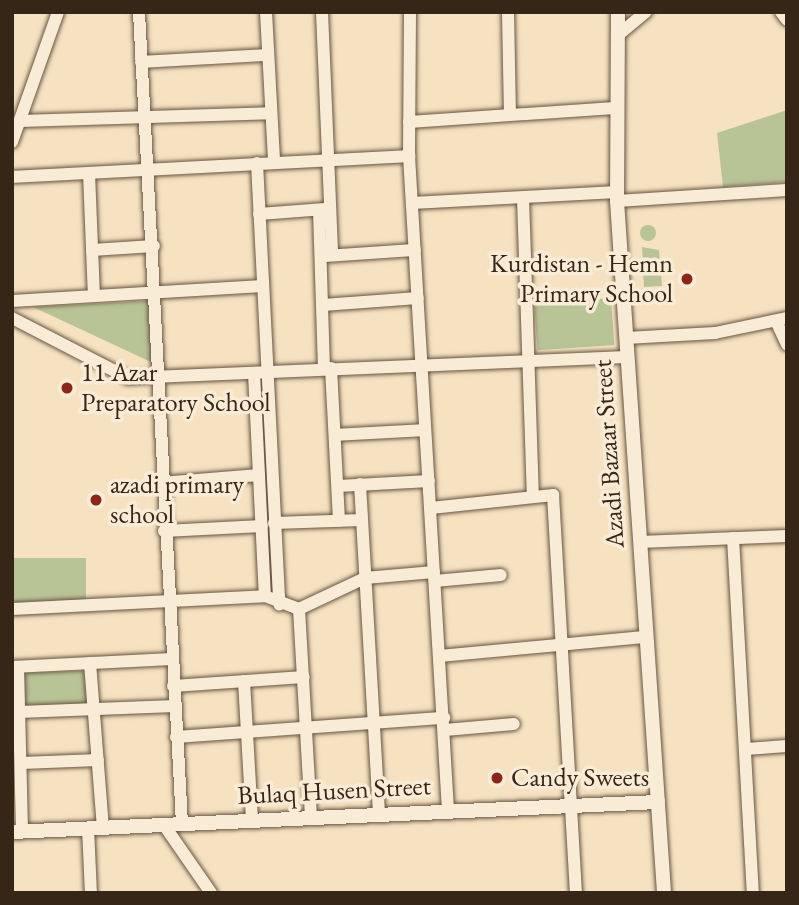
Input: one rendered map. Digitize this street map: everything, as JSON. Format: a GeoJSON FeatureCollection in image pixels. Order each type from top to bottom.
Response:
{"type":"FeatureCollection","features":[{"type":"Feature","properties":{"kind":"street"},"geometry":{"type":"LineString","coordinates":[[12,142],[58,12]]}},
{"type":"Feature","properties":{"kind":"street"},"geometry":{"type":"LineString","coordinates":[[139,12],[154,246],[161,483],[182,824]]}},
{"type":"Feature","properties":{"kind":"street"},"geometry":{"type":"LineString","coordinates":[[266,12],[274,162]]}},
{"type":"Feature","properties":{"kind":"street"},"geometry":{"type":"LineString","coordinates":[[322,12],[329,162],[323,305],[335,435],[339,521]]}},
{"type":"Feature","properties":{"kind":"street"},"geometry":{"type":"LineString","coordinates":[[410,12],[409,156],[448,810]]}},
{"type":"Feature","properties":{"kind":"street"},"geometry":{"type":"LineString","coordinates":[[508,12],[510,114]]}},
{"type":"Feature","properties":{"kind":"street","name":"Azadi Bazaar Street"},"geometry":{"type":"LineString","coordinates":[[618,12],[615,108],[617,197],[664,893]]}},
{"type":"Feature","properties":{"kind":"street"},"geometry":{"type":"LineString","coordinates":[[617,36],[646,12]]}},
{"type":"Feature","properties":{"kind":"street"},"geometry":{"type":"LineString","coordinates":[[781,12],[787,20]]}},
{"type":"Feature","properties":{"kind":"street"},"geometry":{"type":"LineString","coordinates":[[141,62],[267,55]]}},
{"type":"Feature","properties":{"kind":"street"},"geometry":{"type":"LineString","coordinates":[[409,122],[615,108]]}},
{"type":"Feature","properties":{"kind":"street"},"geometry":{"type":"LineString","coordinates":[[20,121],[270,113]]}},
{"type":"Feature","properties":{"kind":"street"},"geometry":{"type":"LineString","coordinates":[[12,177],[409,156]]}},
{"type":"Feature","properties":{"kind":"street"},"geometry":{"type":"LineString","coordinates":[[257,163],[263,286],[259,475],[279,604]]}},
{"type":"Feature","properties":{"kind":"street"},"geometry":{"type":"LineString","coordinates":[[89,173],[94,296]]}},
{"type":"Feature","properties":{"kind":"street"},"geometry":{"type":"LineString","coordinates":[[412,203],[787,190]]}},
{"type":"Feature","properties":{"kind":"street"},"geometry":{"type":"LineString","coordinates":[[523,198],[534,496]]}},
{"type":"Feature","properties":{"kind":"street"},"geometry":{"type":"LineString","coordinates":[[259,214],[325,209]]}},
{"type":"Feature","properties":{"kind":"street"},"geometry":{"type":"LineString","coordinates":[[92,250],[154,246]]}},
{"type":"Feature","properties":{"kind":"street"},"geometry":{"type":"LineString","coordinates":[[327,256],[415,250]]}},
{"type":"Feature","properties":{"kind":"street"},"geometry":{"type":"LineString","coordinates":[[12,301],[263,286]]}},
{"type":"Feature","properties":{"kind":"street"},"geometry":{"type":"LineString","coordinates":[[323,305],[418,298]]}},
{"type":"Feature","properties":{"kind":"street"},"geometry":{"type":"LineString","coordinates":[[12,318],[128,378],[627,357]]}},
{"type":"Feature","properties":{"kind":"street"},"geometry":{"type":"LineString","coordinates":[[626,338],[781,320],[787,345]]}},
{"type":"Feature","properties":{"kind":"street"},"geometry":{"type":"LineString","coordinates":[[260,373],[268,525],[265,596]]}},
{"type":"Feature","properties":{"kind":"street"},"geometry":{"type":"LineString","coordinates":[[335,435],[425,430]]}},
{"type":"Feature","properties":{"kind":"street"},"geometry":{"type":"LineString","coordinates":[[161,483],[259,475]]}},
{"type":"Feature","properties":{"kind":"street"},"geometry":{"type":"LineString","coordinates":[[338,486],[429,481]]}},
{"type":"Feature","properties":{"kind":"street"},"geometry":{"type":"LineString","coordinates":[[360,484],[379,812]]}},
{"type":"Feature","properties":{"kind":"street"},"geometry":{"type":"LineString","coordinates":[[431,508],[552,495],[576,893]]}},
{"type":"Feature","properties":{"kind":"street"},"geometry":{"type":"LineString","coordinates":[[164,531],[362,520]]}},
{"type":"Feature","properties":{"kind":"street"},"geometry":{"type":"LineString","coordinates":[[640,542],[787,536]]}},
{"type":"Feature","properties":{"kind":"street"},"geometry":{"type":"LineString","coordinates":[[733,538],[754,893]]}},
{"type":"Feature","properties":{"kind":"street"},"geometry":{"type":"LineString","coordinates":[[12,609],[265,596],[279,604],[299,609],[365,578],[501,575]]}},
{"type":"Feature","properties":{"kind":"street"},"geometry":{"type":"LineString","coordinates":[[299,609],[311,816]]}},
{"type":"Feature","properties":{"kind":"street"},"geometry":{"type":"LineString","coordinates":[[440,656],[646,637]]}},
{"type":"Feature","properties":{"kind":"street"},"geometry":{"type":"LineString","coordinates":[[17,832],[21,763],[15,667],[172,659]]}},
{"type":"Feature","properties":{"kind":"street"},"geometry":{"type":"LineString","coordinates":[[90,663],[103,828]]}},
{"type":"Feature","properties":{"kind":"street"},"geometry":{"type":"LineString","coordinates":[[173,686],[304,677]]}},
{"type":"Feature","properties":{"kind":"street"},"geometry":{"type":"LineString","coordinates":[[244,681],[252,821]]}},
{"type":"Feature","properties":{"kind":"street"},"geometry":{"type":"LineString","coordinates":[[19,712],[174,706]]}},
{"type":"Feature","properties":{"kind":"street"},"geometry":{"type":"LineString","coordinates":[[176,737],[374,724],[514,724]]}},
{"type":"Feature","properties":{"kind":"street"},"geometry":{"type":"LineString","coordinates":[[746,749],[787,746]]}},
{"type":"Feature","properties":{"kind":"street"},"geometry":{"type":"LineString","coordinates":[[21,763],[98,760]]}},
{"type":"Feature","properties":{"kind":"street","name":"Bulaq Husen Street"},"geometry":{"type":"LineString","coordinates":[[17,832],[379,812],[658,802]]}},
{"type":"Feature","properties":{"kind":"street"},"geometry":{"type":"LineString","coordinates":[[164,825],[211,893]]}},
{"type":"Feature","properties":{"kind":"street"},"geometry":{"type":"LineString","coordinates":[[88,828],[91,893]]}},
{"type":"Feature","properties":{"kind":"green space"},"geometry":{"type":"Polygon","coordinates":[[[787,110],[787,182],[723,187],[717,133],[787,110]]]}},
{"type":"Feature","properties":{"kind":"green space"},"geometry":{"type":"Polygon","coordinates":[[[645,225],[651,225],[656,233],[654,239],[645,241],[640,236],[640,230],[645,225]]]}},
{"type":"Feature","properties":{"kind":"green space"},"geometry":{"type":"Polygon","coordinates":[[[642,247],[659,250],[662,286],[644,287],[642,247]]]}},
{"type":"Feature","properties":{"kind":"green space"},"geometry":{"type":"Polygon","coordinates":[[[611,298],[614,345],[537,350],[534,303],[611,298]]]}},
{"type":"Feature","properties":{"kind":"green space"},"geometry":{"type":"Polygon","coordinates":[[[149,301],[153,363],[33,307],[149,301]]]}},
{"type":"Feature","properties":{"kind":"green space"},"geometry":{"type":"Polygon","coordinates":[[[12,558],[86,558],[86,603],[12,603],[12,558]]]}},
{"type":"Feature","properties":{"kind":"green space"},"geometry":{"type":"Polygon","coordinates":[[[81,671],[88,676],[89,704],[25,706],[24,673],[81,671]]]}},
{"type":"Feature","properties":{"kind":"place","name":"Kurdistan - Hemn Primary School"},"geometry":{"type":"Point","coordinates":[687,279]}},
{"type":"Feature","properties":{"kind":"place","name":"11 Azar Preparatory School"},"geometry":{"type":"Point","coordinates":[67,388]}},
{"type":"Feature","properties":{"kind":"place","name":"azadi primary school"},"geometry":{"type":"Point","coordinates":[96,500]}},
{"type":"Feature","properties":{"kind":"place","name":"Candy Sweets"},"geometry":{"type":"Point","coordinates":[497,778]}}]}
